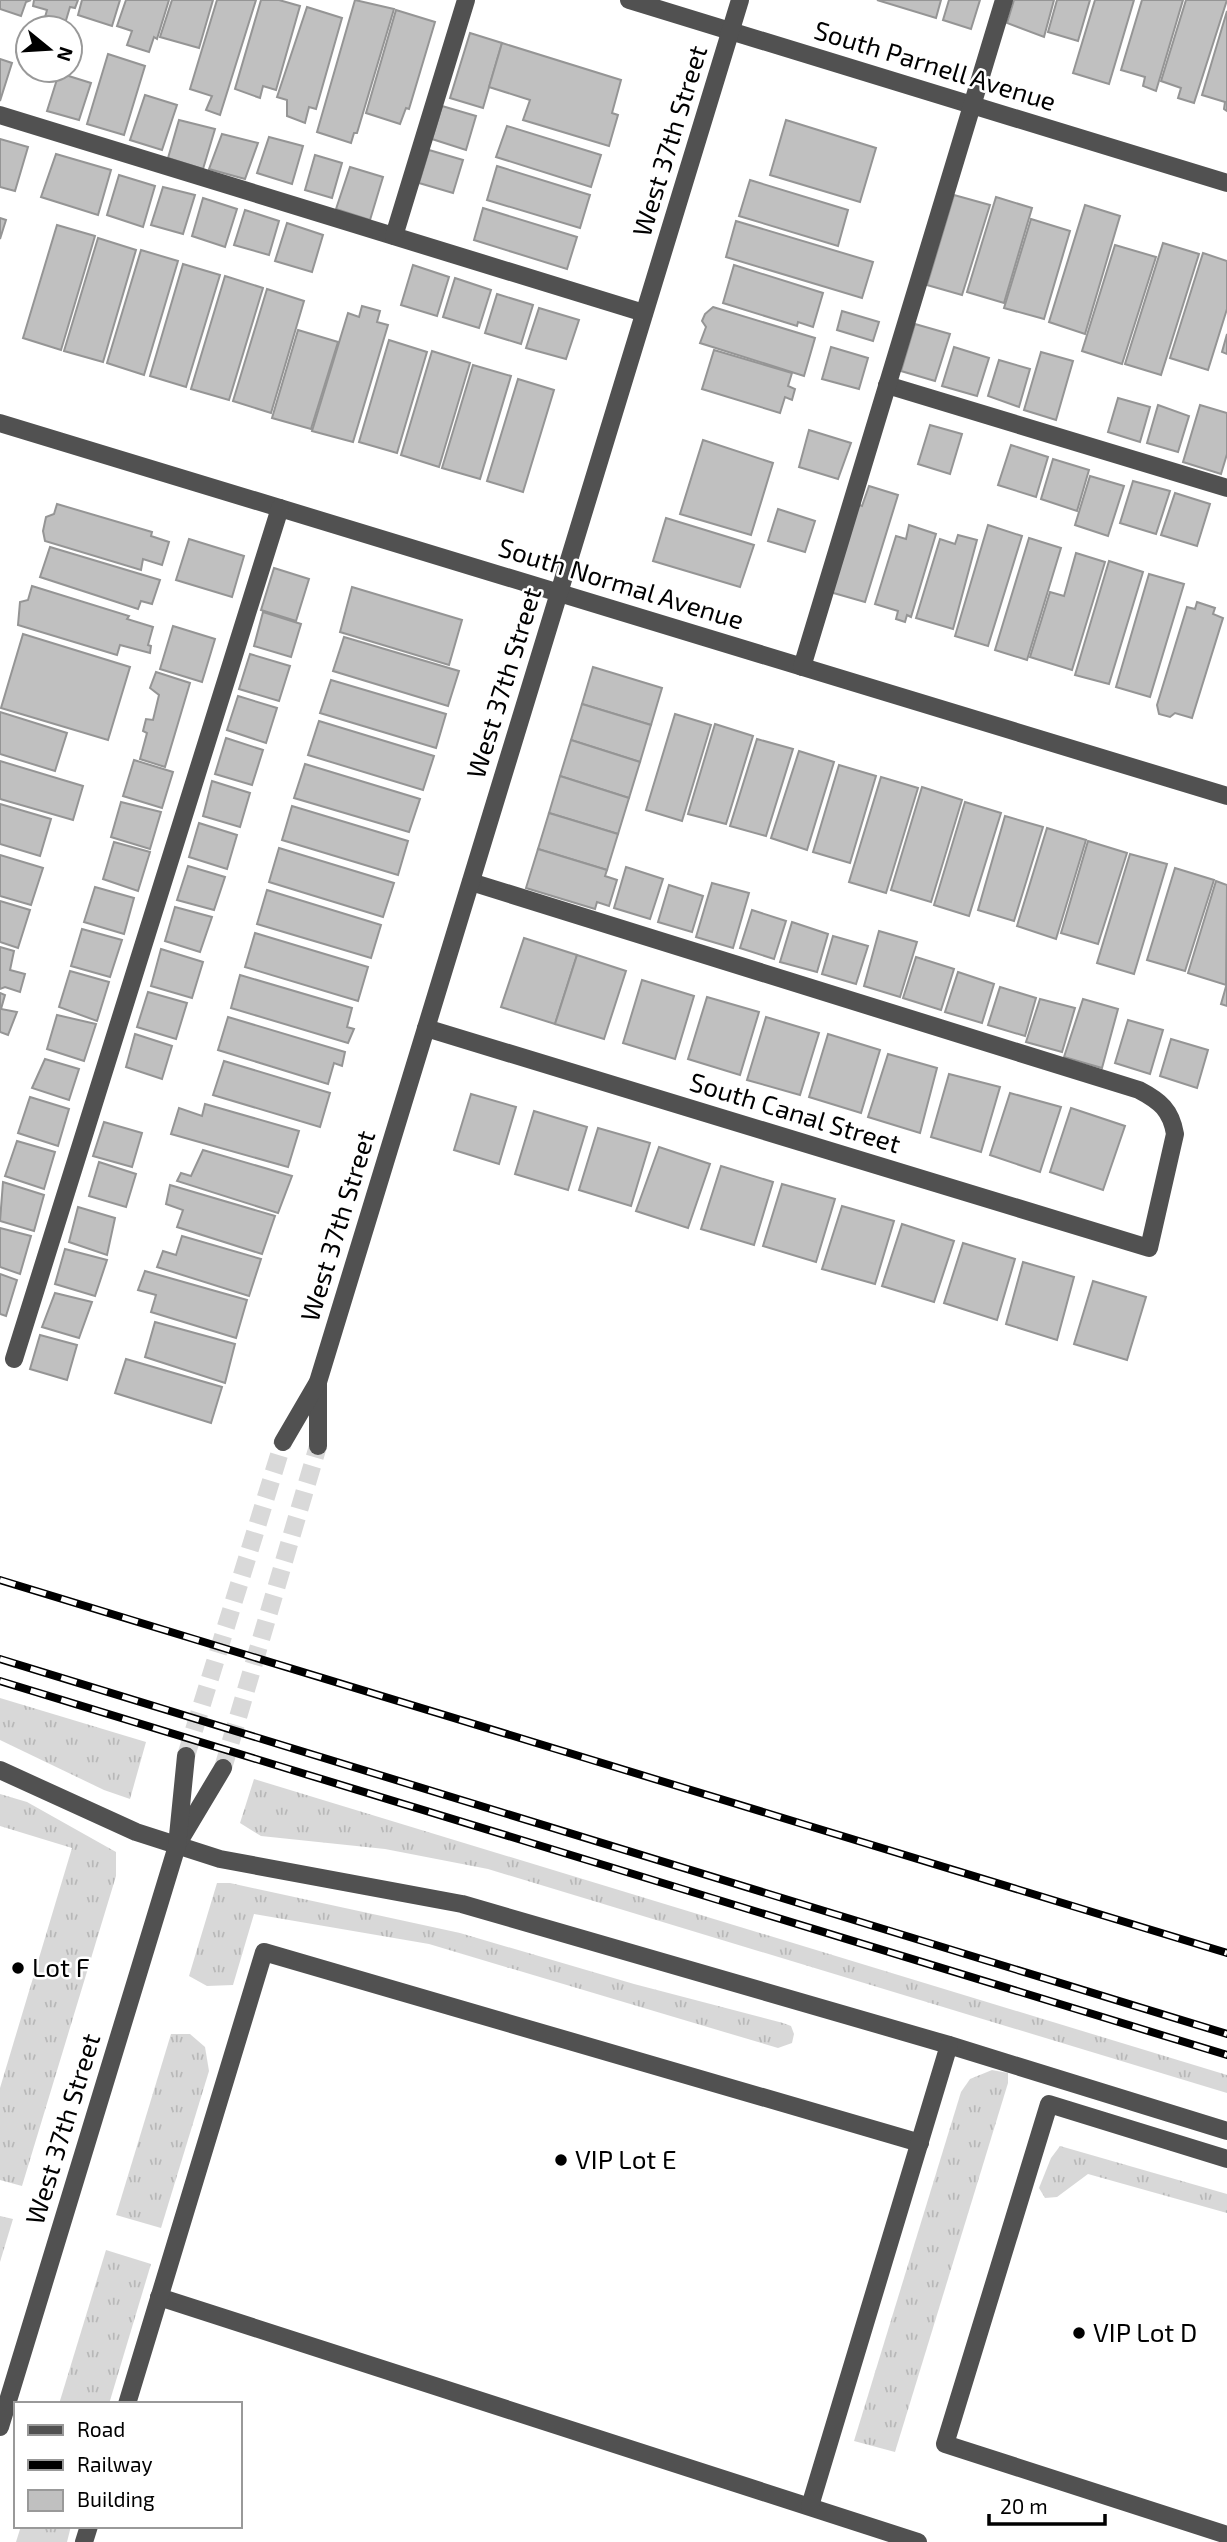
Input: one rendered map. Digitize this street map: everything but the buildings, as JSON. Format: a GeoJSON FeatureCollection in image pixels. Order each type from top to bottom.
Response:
{"type":"FeatureCollection","features":[{"type":"Feature","properties":{"kind":"street"},"geometry":{"type":"LineString","coordinates":[[394,236],[466,0]]}},
{"type":"Feature","properties":{"kind":"street","name":"South Parnell Avenue"},"geometry":{"type":"LineString","coordinates":[[629,0],[1227,183]]}},
{"type":"Feature","properties":{"kind":"street","name":"West 37th Street"},"geometry":{"type":"LineString","coordinates":[[283,1442],[318,1382],[740,0]]}},
{"type":"Feature","properties":{"kind":"street"},"geometry":{"type":"LineString","coordinates":[[802,667],[1004,0]]}},
{"type":"Feature","properties":{"kind":"street"},"geometry":{"type":"LineString","coordinates":[[0,115],[645,313]]}},
{"type":"Feature","properties":{"kind":"street"},"geometry":{"type":"LineString","coordinates":[[887,385],[1227,488]]}},
{"type":"Feature","properties":{"kind":"street","name":"South Normal Avenue"},"geometry":{"type":"LineString","coordinates":[[0,423],[1227,796]]}},
{"type":"Feature","properties":{"kind":"street"},"geometry":{"type":"LineString","coordinates":[[14,1359],[280,508]]}},
{"type":"Feature","properties":{"kind":"street","name":"South Canal Street"},"geometry":{"type":"LineString","coordinates":[[426,1028],[1149,1248],[1175,1133],[1172,1116],[1156,1098],[1139,1090],[471,883]]}},
{"type":"Feature","properties":{"kind":"street","name":"West 37th Street"},"geometry":{"type":"LineString","coordinates":[[318,1382],[318,1446]]}},
{"type":"Feature","properties":{"kind":"street","name":"West 37th Street"},"geometry":{"type":"LineString","coordinates":[[0,2427],[177,1846],[186,1756]]}},
{"type":"Feature","properties":{"kind":"street","name":"West 37th Street"},"geometry":{"type":"LineString","coordinates":[[177,1846],[223,1768]]}},
{"type":"Feature","properties":{"kind":"street"},"geometry":{"type":"LineString","coordinates":[[0,1770],[136,1832],[220,1859],[462,1904],[948,2045],[1227,2131]]}},
{"type":"Feature","properties":{"kind":"street"},"geometry":{"type":"LineString","coordinates":[[128,2402],[264,1952],[920,2143]]}},
{"type":"Feature","properties":{"kind":"street"},"geometry":{"type":"LineString","coordinates":[[810,2506],[948,2045]]}},
{"type":"Feature","properties":{"kind":"street"},"geometry":{"type":"LineString","coordinates":[[1227,2159],[1049,2104],[945,2444],[1227,2535]]}},
{"type":"Feature","properties":{"kind":"street"},"geometry":{"type":"LineString","coordinates":[[159,2297],[918,2542]]}},
{"type":"Feature","properties":{"kind":"green space"},"geometry":{"type":"Polygon","coordinates":[[[0,1698],[146,1742],[130,1799],[104,1790],[0,1740],[0,1698]]]}},
{"type":"Feature","properties":{"kind":"green space"},"geometry":{"type":"Polygon","coordinates":[[[254,1779],[1227,2075],[1227,2093],[488,1869],[385,1849],[261,1836],[240,1823],[254,1779]]]}},
{"type":"Feature","properties":{"kind":"green space"},"geometry":{"type":"Polygon","coordinates":[[[0,1794],[27,1802],[116,1852],[116,1876],[22,2186],[0,2180],[0,2088],[72,1848],[0,1826],[0,1794]]]}},
{"type":"Feature","properties":{"kind":"green space"},"geometry":{"type":"Polygon","coordinates":[[[217,1883],[230,1883],[460,1933],[634,1984],[783,2023],[791,2026],[794,2034],[792,2043],[778,2048],[429,1944],[254,1914],[233,1985],[207,1986],[189,1976],[217,1883]]]}},
{"type":"Feature","properties":{"kind":"green space"},"geometry":{"type":"Polygon","coordinates":[[[171,2034],[190,2034],[205,2047],[209,2071],[161,2228],[116,2215],[171,2034]]]}},
{"type":"Feature","properties":{"kind":"green space"},"geometry":{"type":"Polygon","coordinates":[[[992,2070],[1008,2073],[1008,2083],[895,2452],[854,2441],[961,2092],[970,2079],[992,2070]]]}},
{"type":"Feature","properties":{"kind":"green space"},"geometry":{"type":"Polygon","coordinates":[[[1060,2146],[1227,2194],[1227,2213],[1088,2174],[1057,2197],[1045,2198],[1039,2188],[1051,2158],[1060,2146]]]}},
{"type":"Feature","properties":{"kind":"green space"},"geometry":{"type":"Polygon","coordinates":[[[0,2216],[13,2219],[0,2262],[0,2216]]]}},
{"type":"Feature","properties":{"kind":"green space"},"geometry":{"type":"Polygon","coordinates":[[[106,2250],[151,2264],[110,2402],[60,2402],[106,2250]]]}},
{"type":"Feature","properties":{"kind":"green space"},"geometry":{"type":"Polygon","coordinates":[[[20,2528],[70,2528],[67,2542],[16,2542],[20,2528]]]}},
{"type":"Feature","properties":{"kind":"tunnel"},"geometry":{"type":"LineString","coordinates":[[186,1756],[283,1442]]}},
{"type":"Feature","properties":{"kind":"tunnel"},"geometry":{"type":"LineString","coordinates":[[223,1768],[318,1446]]}},
{"type":"Feature","properties":{"kind":"railway"},"geometry":{"type":"LineString","coordinates":[[0,1580],[1227,1953]]}},
{"type":"Feature","properties":{"kind":"railway"},"geometry":{"type":"LineString","coordinates":[[0,1659],[1227,2034]]}},
{"type":"Feature","properties":{"kind":"railway"},"geometry":{"type":"LineString","coordinates":[[0,1681],[1227,2055]]}},
{"type":"Feature","properties":{"kind":"place","name":"Lot F"},"geometry":{"type":"Point","coordinates":[18,1968]}},
{"type":"Feature","properties":{"kind":"place","name":"VIP Lot E"},"geometry":{"type":"Point","coordinates":[561,2160]}},
{"type":"Feature","properties":{"kind":"place","name":"VIP Lot D"},"geometry":{"type":"Point","coordinates":[1079,2333]}}]}
